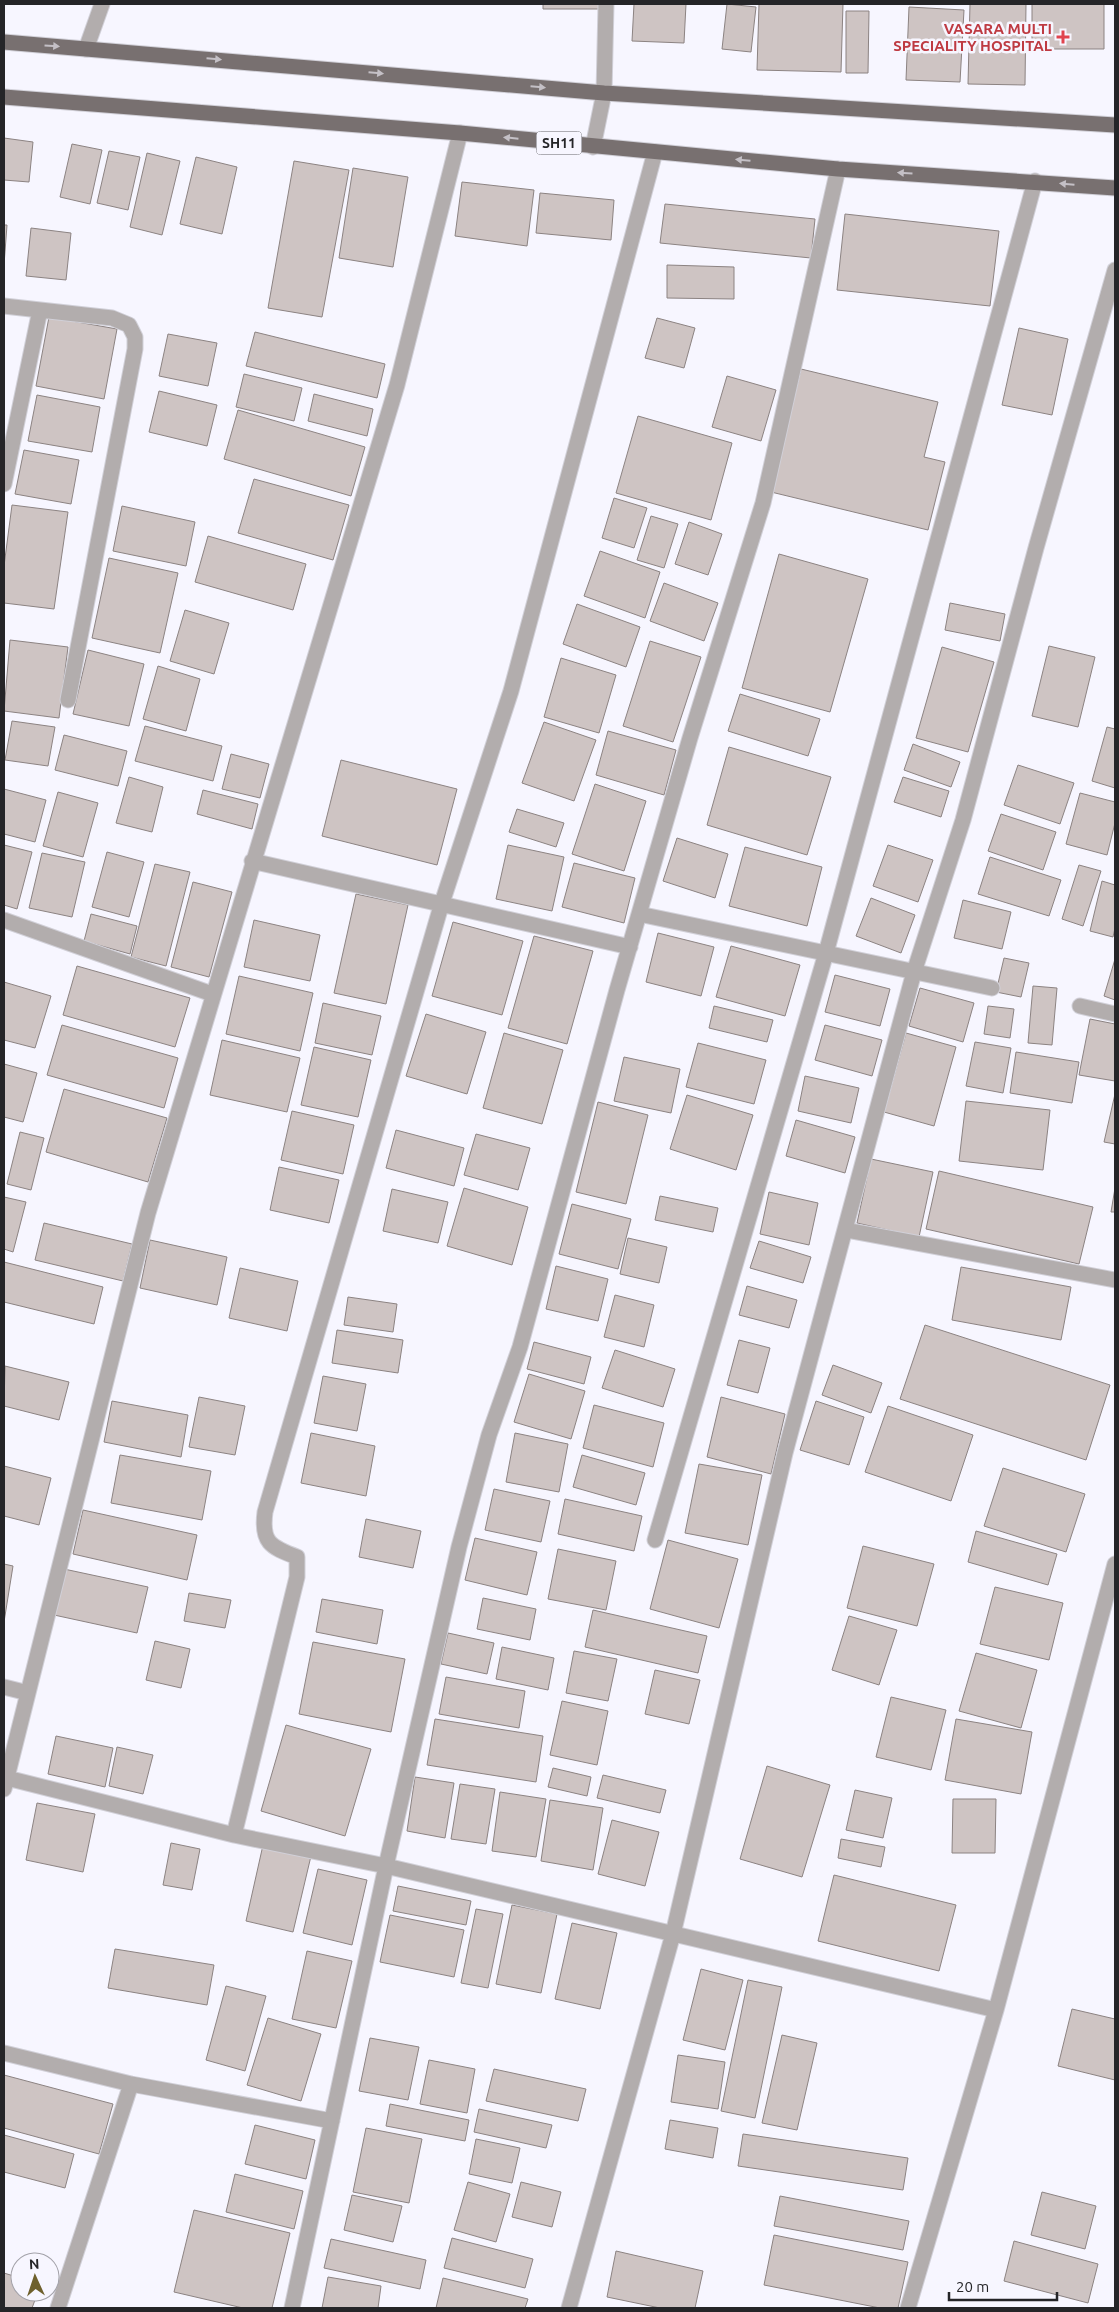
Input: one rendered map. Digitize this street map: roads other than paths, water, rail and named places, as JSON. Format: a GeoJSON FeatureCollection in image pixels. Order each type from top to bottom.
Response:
{"type":"FeatureCollection","features":[{"type":"Feature","properties":{"kind":"main road"},"geometry":{"type":"LineString","coordinates":[[4,42],[604,92],[1115,125]]}},
{"type":"Feature","properties":{"kind":"main road","name":"SH11"},"geometry":{"type":"LineString","coordinates":[[4,97],[460,133],[838,169],[1035,181],[1115,188]]}},
{"type":"Feature","properties":{"kind":"street"},"geometry":{"type":"LineString","coordinates":[[86,49],[102,4]]}},
{"type":"Feature","properties":{"kind":"street"},"geometry":{"type":"LineString","coordinates":[[593,147],[604,92],[606,4]]}},
{"type":"Feature","properties":{"kind":"street"},"geometry":{"type":"LineString","coordinates":[[460,133],[396,385],[212,994],[148,1213],[5,1784],[234,1835],[386,1866],[996,2010]]}},
{"type":"Feature","properties":{"kind":"street"},"geometry":{"type":"LineString","coordinates":[[234,1835],[297,1577],[297,1557],[276,1549],[267,1540],[263,1527],[265,1512],[441,906],[511,692],[655,152]]}},
{"type":"Feature","properties":{"kind":"street"},"geometry":{"type":"LineString","coordinates":[[292,2308],[386,1866],[459,1547],[488,1435],[520,1346],[639,914],[690,738],[763,503],[838,169]]}},
{"type":"Feature","properties":{"kind":"street"},"geometry":{"type":"LineString","coordinates":[[655,1540],[826,953],[1035,181]]}},
{"type":"Feature","properties":{"kind":"street"},"geometry":{"type":"LineString","coordinates":[[569,2308],[673,1934],[785,1453],[914,972],[963,820],[1036,548],[1115,270]]}},
{"type":"Feature","properties":{"kind":"street"},"geometry":{"type":"LineString","coordinates":[[4,306],[112,318],[129,325],[135,337],[135,349],[68,700]]}},
{"type":"Feature","properties":{"kind":"street"},"geometry":{"type":"LineString","coordinates":[[4,484],[40,310]]}},
{"type":"Feature","properties":{"kind":"street"},"geometry":{"type":"LineString","coordinates":[[252,862],[630,947]]}},
{"type":"Feature","properties":{"kind":"street"},"geometry":{"type":"LineString","coordinates":[[639,914],[992,988]]}},
{"type":"Feature","properties":{"kind":"street"},"geometry":{"type":"LineString","coordinates":[[4,920],[212,994]]}},
{"type":"Feature","properties":{"kind":"street"},"geometry":{"type":"LineString","coordinates":[[1080,1006],[1115,1014]]}},
{"type":"Feature","properties":{"kind":"street"},"geometry":{"type":"LineString","coordinates":[[846,1230],[1115,1280]]}},
{"type":"Feature","properties":{"kind":"street"},"geometry":{"type":"LineString","coordinates":[[908,2308],[996,2010],[1113,1581],[1115,1564]]}},
{"type":"Feature","properties":{"kind":"street"},"geometry":{"type":"LineString","coordinates":[[4,1687],[28,1693]]}},
{"type":"Feature","properties":{"kind":"street"},"geometry":{"type":"LineString","coordinates":[[4,2053],[131,2084],[332,2121]]}},
{"type":"Feature","properties":{"kind":"street"},"geometry":{"type":"LineString","coordinates":[[58,2308],[131,2084]]}},
{"type":"Feature","properties":{"kind":"place","name":"VASARA MULTI SPECIALITY HOSPITAL"},"geometry":{"type":"Point","coordinates":[1063,37]}}]}
